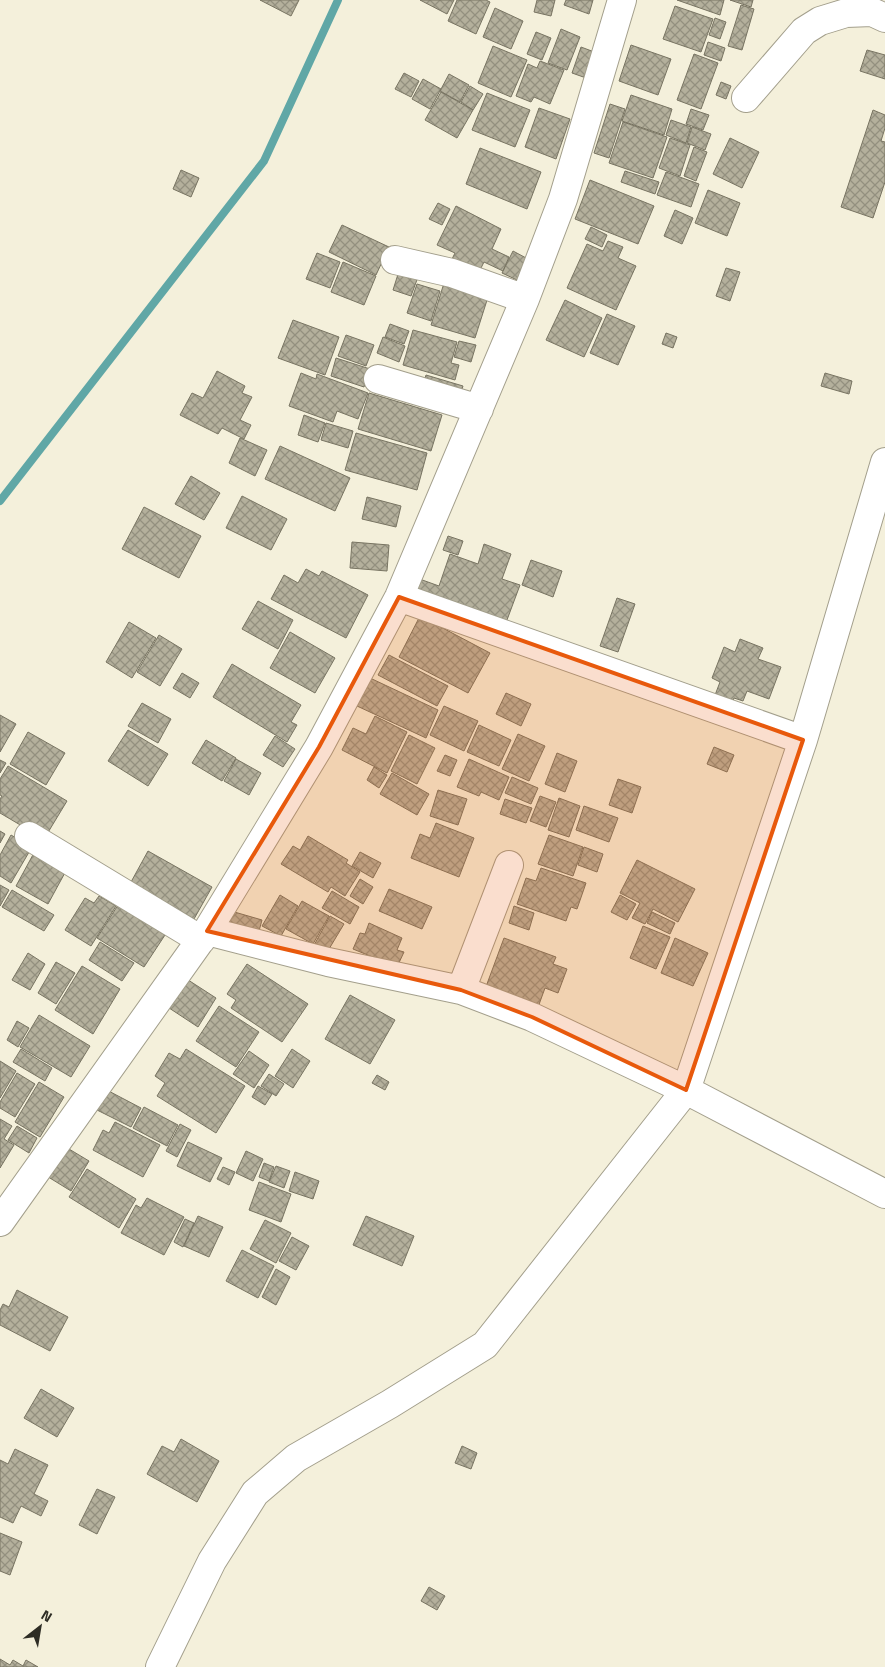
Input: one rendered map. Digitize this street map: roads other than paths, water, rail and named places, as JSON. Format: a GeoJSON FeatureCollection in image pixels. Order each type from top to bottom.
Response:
{"type":"FeatureCollection","features":[{"type":"Feature","properties":{"kind":"street"},"geometry":{"type":"LineString","coordinates":[[0,1222],[204,936],[319,747],[399,597],[525,299],[563,199],[622,0]]}},
{"type":"Feature","properties":{"kind":"street"},"geometry":{"type":"LineString","coordinates":[[746,98],[804,31],[820,22],[846,13],[872,12],[885,18]]}},
{"type":"Feature","properties":{"kind":"street"},"geometry":{"type":"LineString","coordinates":[[395,260],[452,273],[525,299]]}},
{"type":"Feature","properties":{"kind":"street"},"geometry":{"type":"LineString","coordinates":[[378,379],[479,408]]}},
{"type":"Feature","properties":{"kind":"street"},"geometry":{"type":"LineString","coordinates":[[160,1667],[212,1561],[255,1493],[296,1458],[390,1404],[485,1345],[686,1090],[803,740],[885,462]]}},
{"type":"Feature","properties":{"kind":"street"},"geometry":{"type":"LineString","coordinates":[[399,597],[803,740]]}},
{"type":"Feature","properties":{"kind":"street"},"geometry":{"type":"LineString","coordinates":[[29,836],[204,936],[461,990],[532,1017],[686,1090],[885,1194]]}},
{"type":"Feature","properties":{"kind":"street"},"geometry":{"type":"LineString","coordinates":[[461,990],[509,865]]}},
{"type":"Feature","properties":{"kind":"waterway"},"geometry":{"type":"LineString","coordinates":[[0,501],[264,161],[338,0]]}}]}
